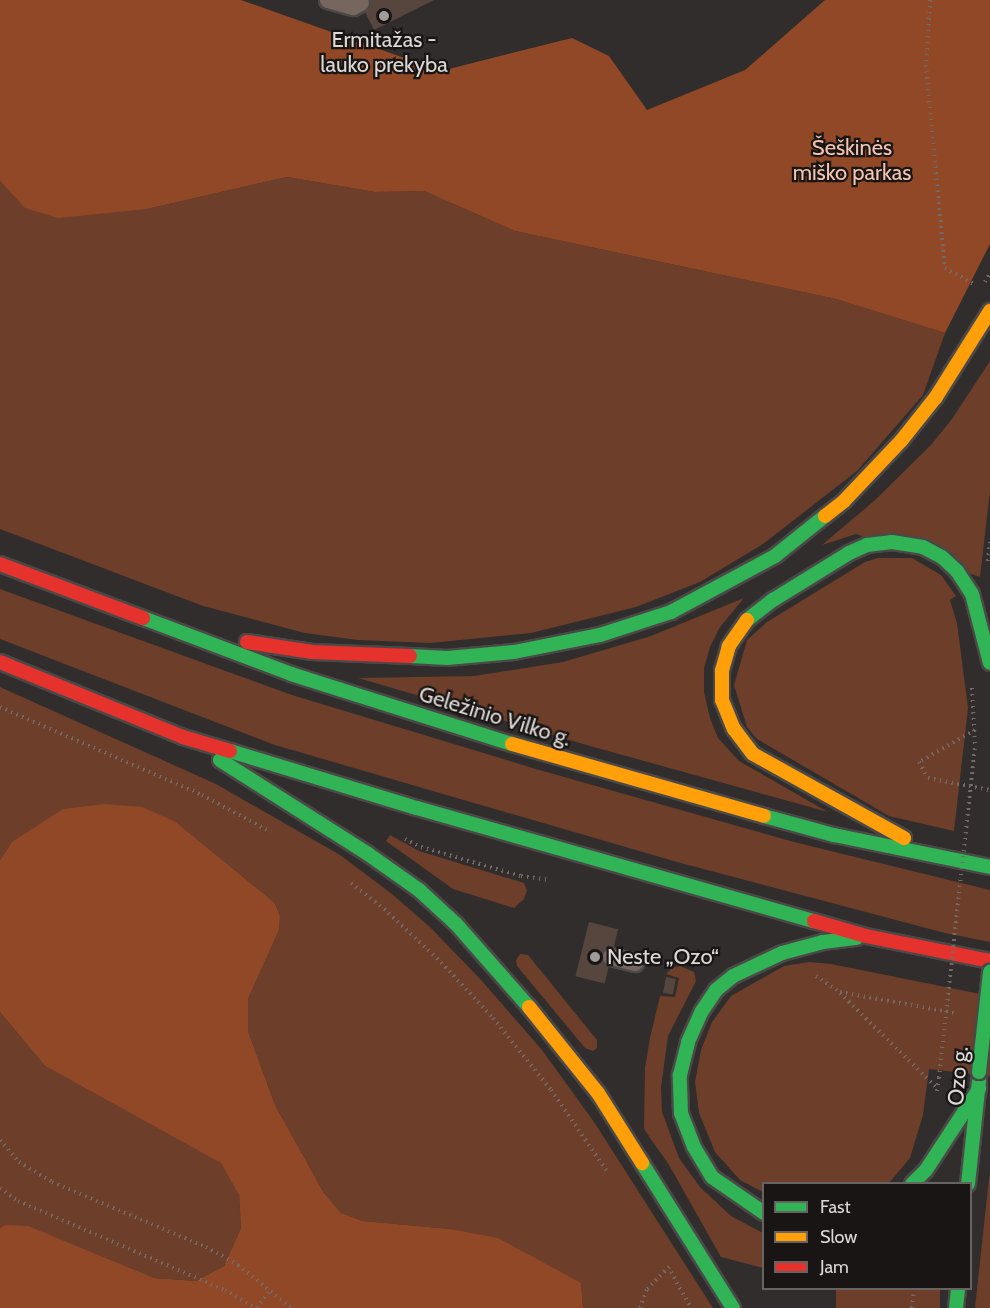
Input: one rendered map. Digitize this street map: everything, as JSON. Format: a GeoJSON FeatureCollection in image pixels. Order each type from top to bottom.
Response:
{"type":"FeatureCollection","features":[{"type":"Feature","properties":{"kind":"main road"},"geometry":{"type":"LineString","coordinates":[[184,632],[312,652],[447,658],[514,652],[568,641],[600,634],[671,612],[775,556],[844,501],[901,441],[936,397],[990,311]]}},
{"type":"Feature","properties":{"kind":"main road"},"geometry":{"type":"LineString","coordinates":[[943,858],[846,808],[753,754],[726,714],[721,684],[724,659],[736,632],[745,621],[773,600],[849,553],[867,545],[892,542],[923,547],[942,557],[957,571],[972,594],[990,663]]}},
{"type":"Feature","properties":{"kind":"main road","name":"Geležinio Vilko g."},"geometry":{"type":"LineString","coordinates":[[0,564],[291,674],[380,704],[618,775],[834,835],[990,867]]}},
{"type":"Feature","properties":{"kind":"main road"},"geometry":{"type":"LineString","coordinates":[[0,662],[183,737],[417,808],[866,936],[990,961]]}},
{"type":"Feature","properties":{"kind":"main road"},"geometry":{"type":"LineString","coordinates":[[183,737],[368,854],[419,890],[442,910],[501,973],[598,1093],[733,1308]]}},
{"type":"Feature","properties":{"kind":"main road"},"geometry":{"type":"LineString","coordinates":[[762,1212],[736,1196],[712,1177],[694,1147],[681,1113],[680,1075],[688,1042],[702,1011],[716,990],[733,976],[782,953],[823,942],[866,936]]}},
{"type":"Feature","properties":{"kind":"main road","name":"Ozo g."},"geometry":{"type":"LineString","coordinates":[[968,1182],[990,972]]}},
{"type":"Feature","properties":{"kind":"main road"},"geometry":{"type":"LineString","coordinates":[[914,1182],[926,1170],[979,1089]]}},
{"type":"Feature","properties":{"kind":"main road"},"geometry":{"type":"LineString","coordinates":[[956,1308],[958,1290]]}},
{"type":"Feature","properties":{"kind":"lane"},"geometry":{"type":"LineString","coordinates":[[328,0],[353,7],[361,3]]}},
{"type":"Feature","properties":{"kind":"lane"},"geometry":{"type":"LineString","coordinates":[[611,957],[635,963]]}},
{"type":"Feature","properties":{"kind":"path"},"geometry":{"type":"LineString","coordinates":[[930,0],[926,65],[945,268],[982,288]]}},
{"type":"Feature","properties":{"kind":"path"},"geometry":{"type":"LineString","coordinates":[[0,707],[202,795],[275,835]]}},
{"type":"Feature","properties":{"kind":"path"},"geometry":{"type":"LineString","coordinates":[[976,730],[919,762],[928,778],[990,790]]}},
{"type":"Feature","properties":{"kind":"path"},"geometry":{"type":"LineString","coordinates":[[939,1078],[975,744]]}},
{"type":"Feature","properties":{"kind":"path"},"geometry":{"type":"LineString","coordinates":[[404,837],[421,847],[521,876],[558,882]]}},
{"type":"Feature","properties":{"kind":"path"},"geometry":{"type":"LineString","coordinates":[[368,854],[349,881],[384,909],[437,958],[493,1018],[551,1090],[611,1177]]}},
{"type":"Feature","properties":{"kind":"path"},"geometry":{"type":"LineString","coordinates":[[782,953],[840,992],[938,1089]]}},
{"type":"Feature","properties":{"kind":"path"},"geometry":{"type":"LineString","coordinates":[[840,992],[956,1013]]}},
{"type":"Feature","properties":{"kind":"path"},"geometry":{"type":"LineString","coordinates":[[0,1140],[19,1162],[52,1182],[206,1247],[238,1265],[291,1308]]}},
{"type":"Feature","properties":{"kind":"path"},"geometry":{"type":"LineString","coordinates":[[0,1188],[18,1201],[225,1290],[256,1308],[269,1291]]}},
{"type":"Feature","properties":{"kind":"path"},"geometry":{"type":"LineString","coordinates":[[640,1308],[647,1289],[668,1267],[696,1249]]}},
{"type":"Feature","properties":{"kind":"path"},"geometry":{"type":"LineString","coordinates":[[662,1257],[691,1308]]}},
{"type":"Feature","properties":{"kind":"path"},"geometry":{"type":"LineString","coordinates":[[912,1308],[914,1290]]}},
{"type":"Feature","properties":{"kind":"shaded area"},"geometry":{"type":"Polygon","coordinates":[[[287,177],[375,192],[424,191],[515,231],[836,299],[945,333],[923,395],[857,471],[763,544],[700,582],[636,607],[531,633],[431,643],[358,640],[305,633],[203,606],[0,529],[0,181],[25,207],[147,209],[287,177]]]}},
{"type":"Feature","properties":{"kind":"shaded area"},"geometry":{"type":"Polygon","coordinates":[[[990,361],[990,491],[980,577],[856,534],[822,545],[874,501],[931,445],[952,419],[990,361]]]}},
{"type":"Feature","properties":{"kind":"shaded area"},"geometry":{"type":"Polygon","coordinates":[[[878,558],[912,558],[941,575],[956,596],[950,600],[957,623],[968,708],[954,831],[889,816],[757,739],[747,727],[734,685],[747,640],[767,622],[865,562],[878,558]]]}},
{"type":"Feature","properties":{"kind":"shaded area"},"geometry":{"type":"Polygon","coordinates":[[[0,589],[292,695],[536,769],[794,842],[990,890],[990,942],[945,933],[677,862],[275,745],[0,639],[0,589]]]}},
{"type":"Feature","properties":{"kind":"shaded area"},"geometry":{"type":"Polygon","coordinates":[[[744,598],[720,627],[710,647],[704,668],[704,692],[710,718],[718,738],[739,761],[828,812],[358,678],[474,676],[563,662],[651,636],[744,598]]]}},
{"type":"Feature","properties":{"kind":"shaded area"},"geometry":{"type":"Polygon","coordinates":[[[0,687],[216,784],[340,855],[392,894],[431,928],[482,981],[542,1050],[594,1122],[713,1308],[583,1308],[581,1283],[450,1229],[363,1221],[341,1213],[324,1193],[275,1105],[248,1031],[248,999],[279,930],[280,916],[275,903],[176,822],[12,842],[0,860],[0,687]]]}},
{"type":"Feature","properties":{"kind":"shaded area"},"geometry":{"type":"Polygon","coordinates":[[[390,835],[419,851],[524,883],[527,890],[524,899],[514,908],[453,889],[386,841],[390,835]]]}},
{"type":"Feature","properties":{"kind":"shaded area"},"geometry":{"type":"Polygon","coordinates":[[[520,954],[528,955],[597,1040],[597,1048],[593,1051],[585,1048],[517,966],[516,960],[520,954]]]}},
{"type":"Feature","properties":{"kind":"shaded area"},"geometry":{"type":"Polygon","coordinates":[[[809,962],[831,964],[990,996],[990,1076],[929,1069],[923,1115],[910,1158],[890,1182],[762,1182],[762,1191],[740,1180],[715,1152],[699,1113],[695,1082],[701,1050],[712,1022],[731,996],[784,966],[809,962]]]}},
{"type":"Feature","properties":{"kind":"shaded area"},"geometry":{"type":"Polygon","coordinates":[[[680,966],[694,972],[696,981],[668,1036],[661,1087],[662,1112],[679,1158],[700,1187],[731,1216],[762,1232],[762,1268],[721,1257],[669,1165],[644,1129],[645,1068],[650,1038],[660,996],[675,997],[679,978],[666,974],[672,968],[680,966]]]}},
{"type":"Feature","properties":{"kind":"shaded area"},"geometry":{"type":"Polygon","coordinates":[[[0,1012],[45,1066],[222,1163],[239,1195],[241,1228],[224,1266],[196,1281],[154,1278],[5,1225],[0,1228],[0,1012]]]}},
{"type":"Feature","properties":{"kind":"shaded area"},"geometry":{"type":"Polygon","coordinates":[[[990,1171],[990,1308],[975,1308],[986,1206],[990,1171]]]}},
{"type":"Feature","properties":{"kind":"shaded area"},"geometry":{"type":"Polygon","coordinates":[[[836,1290],[940,1290],[940,1308],[836,1308],[836,1290]]]}},
{"type":"Feature","properties":{"kind":"green space","name":"Šeškinės miško parkas"},"geometry":{"type":"Polygon","coordinates":[[[0,0],[241,0],[441,71],[572,38],[609,56],[647,110],[745,70],[825,0],[990,0],[990,244],[945,333],[836,299],[515,231],[424,191],[375,192],[287,177],[147,209],[58,218],[25,208],[0,181],[0,0]]]}},
{"type":"Feature","properties":{"kind":"green space"},"geometry":{"type":"Polygon","coordinates":[[[105,804],[142,807],[176,822],[275,903],[280,916],[279,930],[248,999],[248,1031],[275,1105],[324,1193],[341,1213],[363,1221],[450,1229],[498,1238],[581,1283],[583,1308],[0,1308],[0,1228],[5,1225],[28,1226],[154,1278],[196,1281],[224,1266],[241,1228],[239,1195],[221,1163],[45,1066],[0,1012],[0,860],[12,842],[63,809],[105,804]]]}},
{"type":"Feature","properties":{"kind":"building","name":"Ermitažas - lauko prekyba"},"geometry":{"type":"Polygon","coordinates":[[[359,0],[434,0],[374,30],[359,0]]]}},
{"type":"Feature","properties":{"kind":"building"},"geometry":{"type":"Polygon","coordinates":[[[589,922],[618,929],[605,984],[575,976],[589,922]]]}},
{"type":"Feature","properties":{"kind":"building"},"geometry":{"type":"Polygon","coordinates":[[[666,977],[676,979],[673,995],[663,993],[666,977]]]}},
{"type":"Feature","properties":{"kind":"traffic: fast"},"geometry":{"type":"LineString","coordinates":[[410,656],[447,658],[514,652],[600,635],[671,612],[775,556],[825,516]]}},
{"type":"Feature","properties":{"kind":"traffic: fast"},"geometry":{"type":"LineString","coordinates":[[747,620],[773,600],[849,553],[867,545],[892,542],[923,547],[942,557],[957,571],[972,594],[990,663]]}},
{"type":"Feature","properties":{"kind":"traffic: fast"},"geometry":{"type":"LineString","coordinates":[[143,618],[291,674],[512,744]]}},
{"type":"Feature","properties":{"kind":"traffic: fast"},"geometry":{"type":"LineString","coordinates":[[230,751],[417,808],[814,921]]}},
{"type":"Feature","properties":{"kind":"traffic: fast"},"geometry":{"type":"LineString","coordinates":[[220,760],[368,854],[419,890],[456,924],[529,1007]]}},
{"type":"Feature","properties":{"kind":"traffic: fast"},"geometry":{"type":"LineString","coordinates":[[764,816],[834,835],[990,867]]}},
{"type":"Feature","properties":{"kind":"traffic: fast"},"geometry":{"type":"LineString","coordinates":[[762,1212],[712,1177],[694,1147],[681,1113],[680,1075],[688,1042],[702,1011],[716,990],[733,976],[782,953],[823,942],[857,938]]}},
{"type":"Feature","properties":{"kind":"traffic: fast"},"geometry":{"type":"LineString","coordinates":[[979,1072],[990,972]]}},
{"type":"Feature","properties":{"kind":"traffic: fast"},"geometry":{"type":"LineString","coordinates":[[968,1182],[979,1081]]}},
{"type":"Feature","properties":{"kind":"traffic: fast"},"geometry":{"type":"LineString","coordinates":[[914,1182],[926,1170],[979,1089]]}},
{"type":"Feature","properties":{"kind":"traffic: fast"},"geometry":{"type":"LineString","coordinates":[[642,1163],[733,1308]]}},
{"type":"Feature","properties":{"kind":"traffic: fast"},"geometry":{"type":"LineString","coordinates":[[956,1308],[958,1290]]}},
{"type":"Feature","properties":{"kind":"traffic: slow"},"geometry":{"type":"LineString","coordinates":[[825,516],[844,501],[901,441],[936,397],[990,311]]}},
{"type":"Feature","properties":{"kind":"traffic: slow"},"geometry":{"type":"LineString","coordinates":[[747,620],[729,646],[722,671],[722,700],[734,729],[753,754],[904,838]]}},
{"type":"Feature","properties":{"kind":"traffic: slow"},"geometry":{"type":"LineString","coordinates":[[512,744],[764,816]]}},
{"type":"Feature","properties":{"kind":"traffic: slow"},"geometry":{"type":"LineString","coordinates":[[529,1007],[598,1093],[642,1163]]}},
{"type":"Feature","properties":{"kind":"traffic: jam"},"geometry":{"type":"LineString","coordinates":[[0,564],[143,618]]}},
{"type":"Feature","properties":{"kind":"traffic: jam"},"geometry":{"type":"LineString","coordinates":[[247,642],[312,652],[410,656]]}},
{"type":"Feature","properties":{"kind":"traffic: jam"},"geometry":{"type":"LineString","coordinates":[[0,662],[183,737],[230,751]]}},
{"type":"Feature","properties":{"kind":"traffic: jam"},"geometry":{"type":"LineString","coordinates":[[814,921],[866,936],[990,961]]}},
{"type":"Feature","properties":{"kind":"place","name":"Ermitažas - lauko prekyba"},"geometry":{"type":"Point","coordinates":[384,16]}},
{"type":"Feature","properties":{"kind":"place","name":"Neste „Ozo“"},"geometry":{"type":"Point","coordinates":[595,957]}}]}
